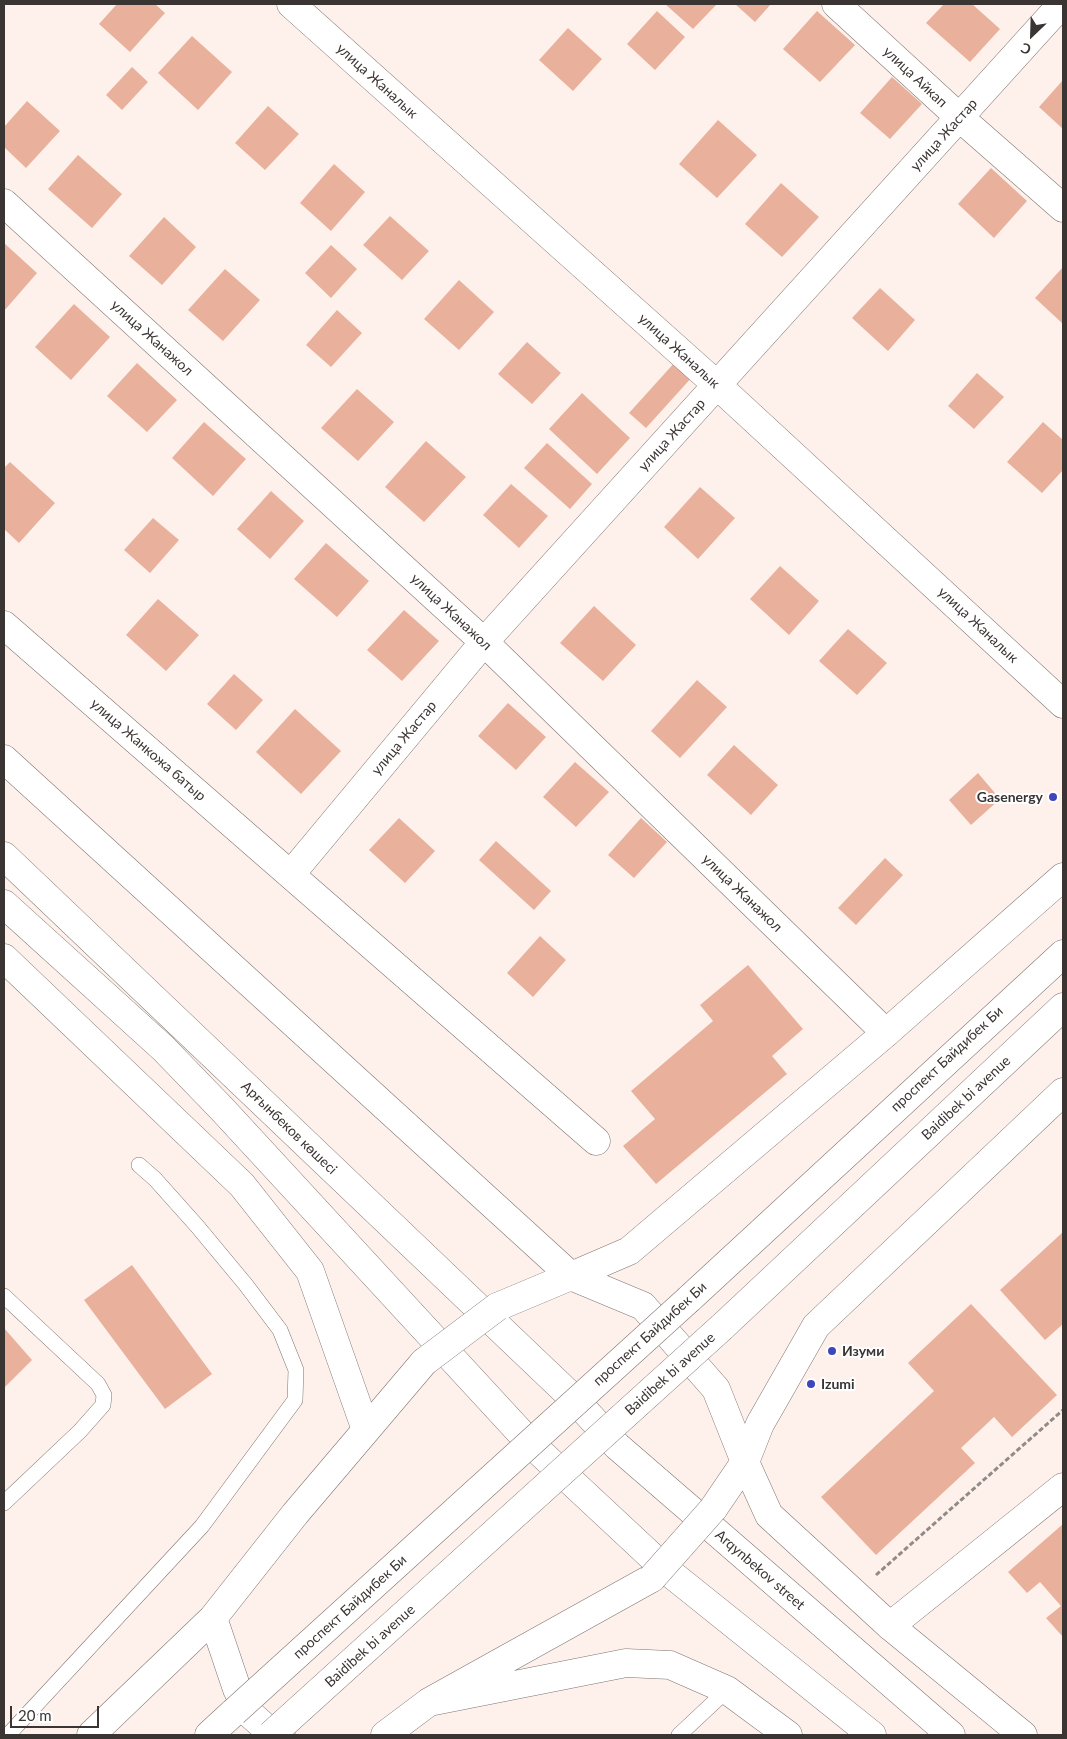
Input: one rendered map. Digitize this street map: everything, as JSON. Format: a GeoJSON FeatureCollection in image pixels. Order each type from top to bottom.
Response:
{"type":"FeatureCollection","features":[{"type":"Feature","properties":{"kind":"main road","name":"улица Жаналык"},"geometry":{"type":"LineString","coordinates":[[291,4],[717,385],[1063,704]]}},
{"type":"Feature","properties":{"kind":"main road","name":"улица Айкап"},"geometry":{"type":"LineString","coordinates":[[836,4],[959,117],[1063,208]]}},
{"type":"Feature","properties":{"kind":"main road","name":"улица Жастар"},"geometry":{"type":"LineString","coordinates":[[291,874],[484,642],[1062,4]]}},
{"type":"Feature","properties":{"kind":"main road","name":"улица Жанажол"},"geometry":{"type":"LineString","coordinates":[[4,203],[484,642],[886,1033]]}},
{"type":"Feature","properties":{"kind":"main road","name":"улица Жанкожа батыр"},"geometry":{"type":"LineString","coordinates":[[4,625],[596,1141]]}},
{"type":"Feature","properties":{"kind":"main road"},"geometry":{"type":"LineString","coordinates":[[4,759],[571,1276],[643,1306],[716,1389],[745,1462],[770,1514],[890,1626],[1023,1735]]}},
{"type":"Feature","properties":{"kind":"main road","name":"Arqynbekov street"},"geometry":{"type":"LineString","coordinates":[[4,856],[575,1400],[617,1446],[951,1735]]}},
{"type":"Feature","properties":{"kind":"main road"},"geometry":{"type":"LineString","coordinates":[[91,1735],[212,1618],[295,1514],[424,1362],[497,1307],[629,1251],[886,1033],[1063,877]]}},
{"type":"Feature","properties":{"kind":"main road"},"geometry":{"type":"LineString","coordinates":[[4,904],[163,1048],[222,1109],[531,1444],[666,1568],[872,1735]]}},
{"type":"Feature","properties":{"kind":"main road","name":"проспект Байдибек Би"},"geometry":{"type":"LineString","coordinates":[[209,1735],[689,1299],[1063,954]]}},
{"type":"Feature","properties":{"kind":"main road"},"geometry":{"type":"LineString","coordinates":[[4,958],[242,1185],[310,1270],[366,1430]]}},
{"type":"Feature","properties":{"kind":"main road","name":"Baidibek bi avenue"},"geometry":{"type":"LineString","coordinates":[[271,1735],[722,1327],[1063,1007]]}},
{"type":"Feature","properties":{"kind":"main road"},"geometry":{"type":"LineString","coordinates":[[385,1735],[430,1702],[652,1578],[713,1509],[745,1462],[760,1424],[816,1326],[1063,1092]]}},
{"type":"Feature","properties":{"kind":"main road"},"geometry":{"type":"LineString","coordinates":[[890,1626],[1063,1487]]}},
{"type":"Feature","properties":{"kind":"main road"},"geometry":{"type":"LineString","coordinates":[[212,1618],[237,1690],[249,1713],[268,1730],[281,1735]]}},
{"type":"Feature","properties":{"kind":"main road"},"geometry":{"type":"LineString","coordinates":[[430,1702],[626,1663],[670,1665],[727,1690],[788,1735]]}},
{"type":"Feature","properties":{"kind":"lane"},"geometry":{"type":"LineString","coordinates":[[8,1735],[202,1526],[295,1400],[296,1370],[280,1330],[202,1232],[155,1179],[139,1164]]}},
{"type":"Feature","properties":{"kind":"lane"},"geometry":{"type":"LineString","coordinates":[[4,1296],[98,1384],[104,1395],[103,1406],[4,1503]]}},
{"type":"Feature","properties":{"kind":"lane"},"geometry":{"type":"LineString","coordinates":[[679,1735],[727,1690]]}},
{"type":"Feature","properties":{"kind":"path"},"geometry":{"type":"LineString","coordinates":[[874,1578],[1063,1410]]}},
{"type":"Feature","properties":{"kind":"building"},"geometry":{"type":"Polygon","coordinates":[[[117,4],[155,4],[165,13],[130,52],[99,24],[117,4]]]}},
{"type":"Feature","properties":{"kind":"building"},"geometry":{"type":"Polygon","coordinates":[[[665,4],[717,4],[693,29],[665,4]]]}},
{"type":"Feature","properties":{"kind":"building"},"geometry":{"type":"Polygon","coordinates":[[[735,4],[771,4],[755,22],[735,4]]]}},
{"type":"Feature","properties":{"kind":"building"},"geometry":{"type":"Polygon","coordinates":[[[944,4],[972,4],[1000,29],[970,62],[926,23],[944,4]]]}},
{"type":"Feature","properties":{"kind":"building"},"geometry":{"type":"Polygon","coordinates":[[[657,11],[685,37],[655,70],[627,44],[657,11]]]}},
{"type":"Feature","properties":{"kind":"building"},"geometry":{"type":"Polygon","coordinates":[[[817,11],[855,45],[820,82],[783,49],[817,11]]]}},
{"type":"Feature","properties":{"kind":"building"},"geometry":{"type":"Polygon","coordinates":[[[568,28],[602,59],[573,91],[539,60],[568,28]]]}},
{"type":"Feature","properties":{"kind":"building"},"geometry":{"type":"Polygon","coordinates":[[[192,36],[232,72],[198,110],[158,73],[192,36]]]}},
{"type":"Feature","properties":{"kind":"building"},"geometry":{"type":"Polygon","coordinates":[[[132,67],[148,82],[122,110],[106,95],[132,67]]]}},
{"type":"Feature","properties":{"kind":"building"},"geometry":{"type":"Polygon","coordinates":[[[892,77],[922,104],[890,139],[860,113],[892,77]]]}},
{"type":"Feature","properties":{"kind":"building"},"geometry":{"type":"Polygon","coordinates":[[[1063,80],[1063,129],[1039,107],[1063,80]]]}},
{"type":"Feature","properties":{"kind":"building"},"geometry":{"type":"Polygon","coordinates":[[[27,101],[60,131],[26,168],[4,147],[4,127],[27,101]]]}},
{"type":"Feature","properties":{"kind":"building"},"geometry":{"type":"Polygon","coordinates":[[[268,106],[299,134],[265,170],[235,143],[268,106]]]}},
{"type":"Feature","properties":{"kind":"building"},"geometry":{"type":"Polygon","coordinates":[[[718,120],[757,155],[717,198],[679,164],[718,120]]]}},
{"type":"Feature","properties":{"kind":"building"},"geometry":{"type":"Polygon","coordinates":[[[78,155],[122,194],[92,228],[48,189],[78,155]]]}},
{"type":"Feature","properties":{"kind":"building"},"geometry":{"type":"Polygon","coordinates":[[[334,164],[365,192],[331,231],[300,203],[334,164]]]}},
{"type":"Feature","properties":{"kind":"building"},"geometry":{"type":"Polygon","coordinates":[[[991,168],[1027,201],[994,238],[958,204],[991,168]]]}},
{"type":"Feature","properties":{"kind":"building"},"geometry":{"type":"Polygon","coordinates":[[[781,183],[819,217],[782,257],[745,224],[781,183]]]}},
{"type":"Feature","properties":{"kind":"building"},"geometry":{"type":"Polygon","coordinates":[[[390,216],[429,251],[402,280],[363,245],[390,216]]]}},
{"type":"Feature","properties":{"kind":"building"},"geometry":{"type":"Polygon","coordinates":[[[164,217],[196,247],[162,285],[129,256],[164,217]]]}},
{"type":"Feature","properties":{"kind":"building"},"geometry":{"type":"Polygon","coordinates":[[[4,243],[37,273],[4,311],[4,243]]]}},
{"type":"Feature","properties":{"kind":"building"},"geometry":{"type":"Polygon","coordinates":[[[331,245],[357,269],[331,298],[305,273],[331,245]]]}},
{"type":"Feature","properties":{"kind":"building"},"geometry":{"type":"Polygon","coordinates":[[[1063,267],[1063,324],[1035,298],[1063,267]]]}},
{"type":"Feature","properties":{"kind":"building"},"geometry":{"type":"Polygon","coordinates":[[[225,269],[260,300],[223,341],[188,310],[225,269]]]}},
{"type":"Feature","properties":{"kind":"building"},"geometry":{"type":"Polygon","coordinates":[[[459,280],[494,312],[459,350],[424,319],[459,280]]]}},
{"type":"Feature","properties":{"kind":"building"},"geometry":{"type":"Polygon","coordinates":[[[880,288],[915,320],[888,351],[852,318],[880,288]]]}},
{"type":"Feature","properties":{"kind":"building"},"geometry":{"type":"Polygon","coordinates":[[[74,304],[110,337],[71,380],[35,347],[74,304]]]}},
{"type":"Feature","properties":{"kind":"building"},"geometry":{"type":"Polygon","coordinates":[[[337,310],[362,333],[331,367],[306,345],[337,310]]]}},
{"type":"Feature","properties":{"kind":"building"},"geometry":{"type":"Polygon","coordinates":[[[527,342],[561,373],[532,404],[498,374],[527,342]]]}},
{"type":"Feature","properties":{"kind":"building"},"geometry":{"type":"Polygon","coordinates":[[[676,361],[693,376],[646,428],[629,413],[676,361]]]}},
{"type":"Feature","properties":{"kind":"building"},"geometry":{"type":"Polygon","coordinates":[[[137,363],[177,400],[147,432],[107,396],[137,363]]]}},
{"type":"Feature","properties":{"kind":"building"},"geometry":{"type":"Polygon","coordinates":[[[977,373],[1004,397],[974,429],[948,406],[977,373]]]}},
{"type":"Feature","properties":{"kind":"building"},"geometry":{"type":"Polygon","coordinates":[[[357,389],[394,422],[358,461],[321,428],[357,389]]]}},
{"type":"Feature","properties":{"kind":"building"},"geometry":{"type":"Polygon","coordinates":[[[582,393],[630,438],[597,474],[549,429],[582,393]]]}},
{"type":"Feature","properties":{"kind":"building"},"geometry":{"type":"Polygon","coordinates":[[[204,422],[246,459],[213,496],[172,458],[204,422]]]}},
{"type":"Feature","properties":{"kind":"building"},"geometry":{"type":"Polygon","coordinates":[[[1043,422],[1063,440],[1063,470],[1042,493],[1007,462],[1043,422]]]}},
{"type":"Feature","properties":{"kind":"building"},"geometry":{"type":"Polygon","coordinates":[[[426,441],[466,477],[424,522],[385,487],[426,441]]]}},
{"type":"Feature","properties":{"kind":"building"},"geometry":{"type":"Polygon","coordinates":[[[547,443],[592,484],[570,509],[524,468],[547,443]]]}},
{"type":"Feature","properties":{"kind":"building"},"geometry":{"type":"Polygon","coordinates":[[[10,462],[55,503],[19,543],[4,529],[4,468],[10,462]]]}},
{"type":"Feature","properties":{"kind":"building"},"geometry":{"type":"Polygon","coordinates":[[[511,484],[548,516],[519,548],[483,515],[511,484]]]}},
{"type":"Feature","properties":{"kind":"building"},"geometry":{"type":"Polygon","coordinates":[[[700,487],[735,518],[698,559],[664,527],[700,487]]]}},
{"type":"Feature","properties":{"kind":"building"},"geometry":{"type":"Polygon","coordinates":[[[271,491],[304,521],[270,559],[237,529],[271,491]]]}},
{"type":"Feature","properties":{"kind":"building"},"geometry":{"type":"Polygon","coordinates":[[[153,518],[179,540],[150,573],[124,550],[153,518]]]}},
{"type":"Feature","properties":{"kind":"building"},"geometry":{"type":"Polygon","coordinates":[[[326,543],[369,581],[337,617],[294,579],[326,543]]]}},
{"type":"Feature","properties":{"kind":"building"},"geometry":{"type":"Polygon","coordinates":[[[780,566],[819,601],[789,635],[750,599],[780,566]]]}},
{"type":"Feature","properties":{"kind":"building"},"geometry":{"type":"Polygon","coordinates":[[[158,599],[199,635],[166,671],[126,635],[158,599]]]}},
{"type":"Feature","properties":{"kind":"building"},"geometry":{"type":"Polygon","coordinates":[[[594,606],[636,645],[603,681],[560,643],[594,606]]]}},
{"type":"Feature","properties":{"kind":"building"},"geometry":{"type":"Polygon","coordinates":[[[404,610],[439,641],[402,681],[367,650],[404,610]]]}},
{"type":"Feature","properties":{"kind":"building"},"geometry":{"type":"Polygon","coordinates":[[[848,629],[887,663],[857,695],[819,661],[848,629]]]}},
{"type":"Feature","properties":{"kind":"building"},"geometry":{"type":"Polygon","coordinates":[[[234,674],[263,700],[236,730],[207,704],[234,674]]]}},
{"type":"Feature","properties":{"kind":"building"},"geometry":{"type":"Polygon","coordinates":[[[697,680],[727,707],[680,758],[651,731],[697,680]]]}},
{"type":"Feature","properties":{"kind":"building"},"geometry":{"type":"Polygon","coordinates":[[[508,703],[546,737],[516,770],[478,736],[508,703]]]}},
{"type":"Feature","properties":{"kind":"building"},"geometry":{"type":"Polygon","coordinates":[[[295,709],[341,751],[301,794],[256,752],[295,709]]]}},
{"type":"Feature","properties":{"kind":"building"},"geometry":{"type":"Polygon","coordinates":[[[734,745],[778,785],[751,815],[707,775],[734,745]]]}},
{"type":"Feature","properties":{"kind":"building"},"geometry":{"type":"Polygon","coordinates":[[[575,762],[609,792],[576,827],[543,797],[575,762]]]}},
{"type":"Feature","properties":{"kind":"building"},"geometry":{"type":"Polygon","coordinates":[[[978,773],[1000,799],[971,825],[949,800],[978,773]]]}},
{"type":"Feature","properties":{"kind":"building"},"geometry":{"type":"Polygon","coordinates":[[[399,818],[435,851],[405,883],[369,850],[399,818]]]}},
{"type":"Feature","properties":{"kind":"building"},"geometry":{"type":"Polygon","coordinates":[[[641,818],[667,842],[634,878],[608,855],[641,818]]]}},
{"type":"Feature","properties":{"kind":"building"},"geometry":{"type":"Polygon","coordinates":[[[496,841],[551,891],[534,910],[479,860],[496,841]]]}},
{"type":"Feature","properties":{"kind":"building"},"geometry":{"type":"Polygon","coordinates":[[[885,858],[903,875],[856,925],[838,908],[885,858]]]}},
{"type":"Feature","properties":{"kind":"building"},"geometry":{"type":"Polygon","coordinates":[[[540,936],[566,960],[533,997],[507,973],[540,936]]]}},
{"type":"Feature","properties":{"kind":"building"},"geometry":{"type":"Polygon","coordinates":[[[748,965],[803,1029],[772,1056],[787,1074],[656,1184],[623,1146],[655,1119],[631,1091],[713,1021],[700,1005],[748,965]]]}},
{"type":"Feature","properties":{"kind":"building"},"geometry":{"type":"Polygon","coordinates":[[[1063,1232],[1063,1324],[1045,1340],[1000,1290],[1063,1232]]]}},
{"type":"Feature","properties":{"kind":"building"},"geometry":{"type":"Polygon","coordinates":[[[132,1265],[212,1374],[165,1409],[84,1300],[132,1265]]]}},
{"type":"Feature","properties":{"kind":"building"},"geometry":{"type":"Polygon","coordinates":[[[971,1304],[1057,1395],[1012,1437],[994,1417],[961,1448],[975,1463],[876,1555],[821,1497],[934,1391],[908,1363],[971,1304]]]}},
{"type":"Feature","properties":{"kind":"building"},"geometry":{"type":"Polygon","coordinates":[[[4,1328],[32,1360],[4,1388],[4,1328]]]}},
{"type":"Feature","properties":{"kind":"building"},"geometry":{"type":"Polygon","coordinates":[[[1063,1524],[1063,1637],[1046,1618],[1061,1606],[1040,1582],[1027,1593],[1008,1572],[1063,1524]]]}},
{"type":"Feature","properties":{"kind":"place","name":"Gasenergy"},"geometry":{"type":"Point","coordinates":[1053,797]}},
{"type":"Feature","properties":{"kind":"place","name":"Изуми"},"geometry":{"type":"Point","coordinates":[832,1351]}},
{"type":"Feature","properties":{"kind":"place","name":"Izumi"},"geometry":{"type":"Point","coordinates":[811,1384]}}]}
